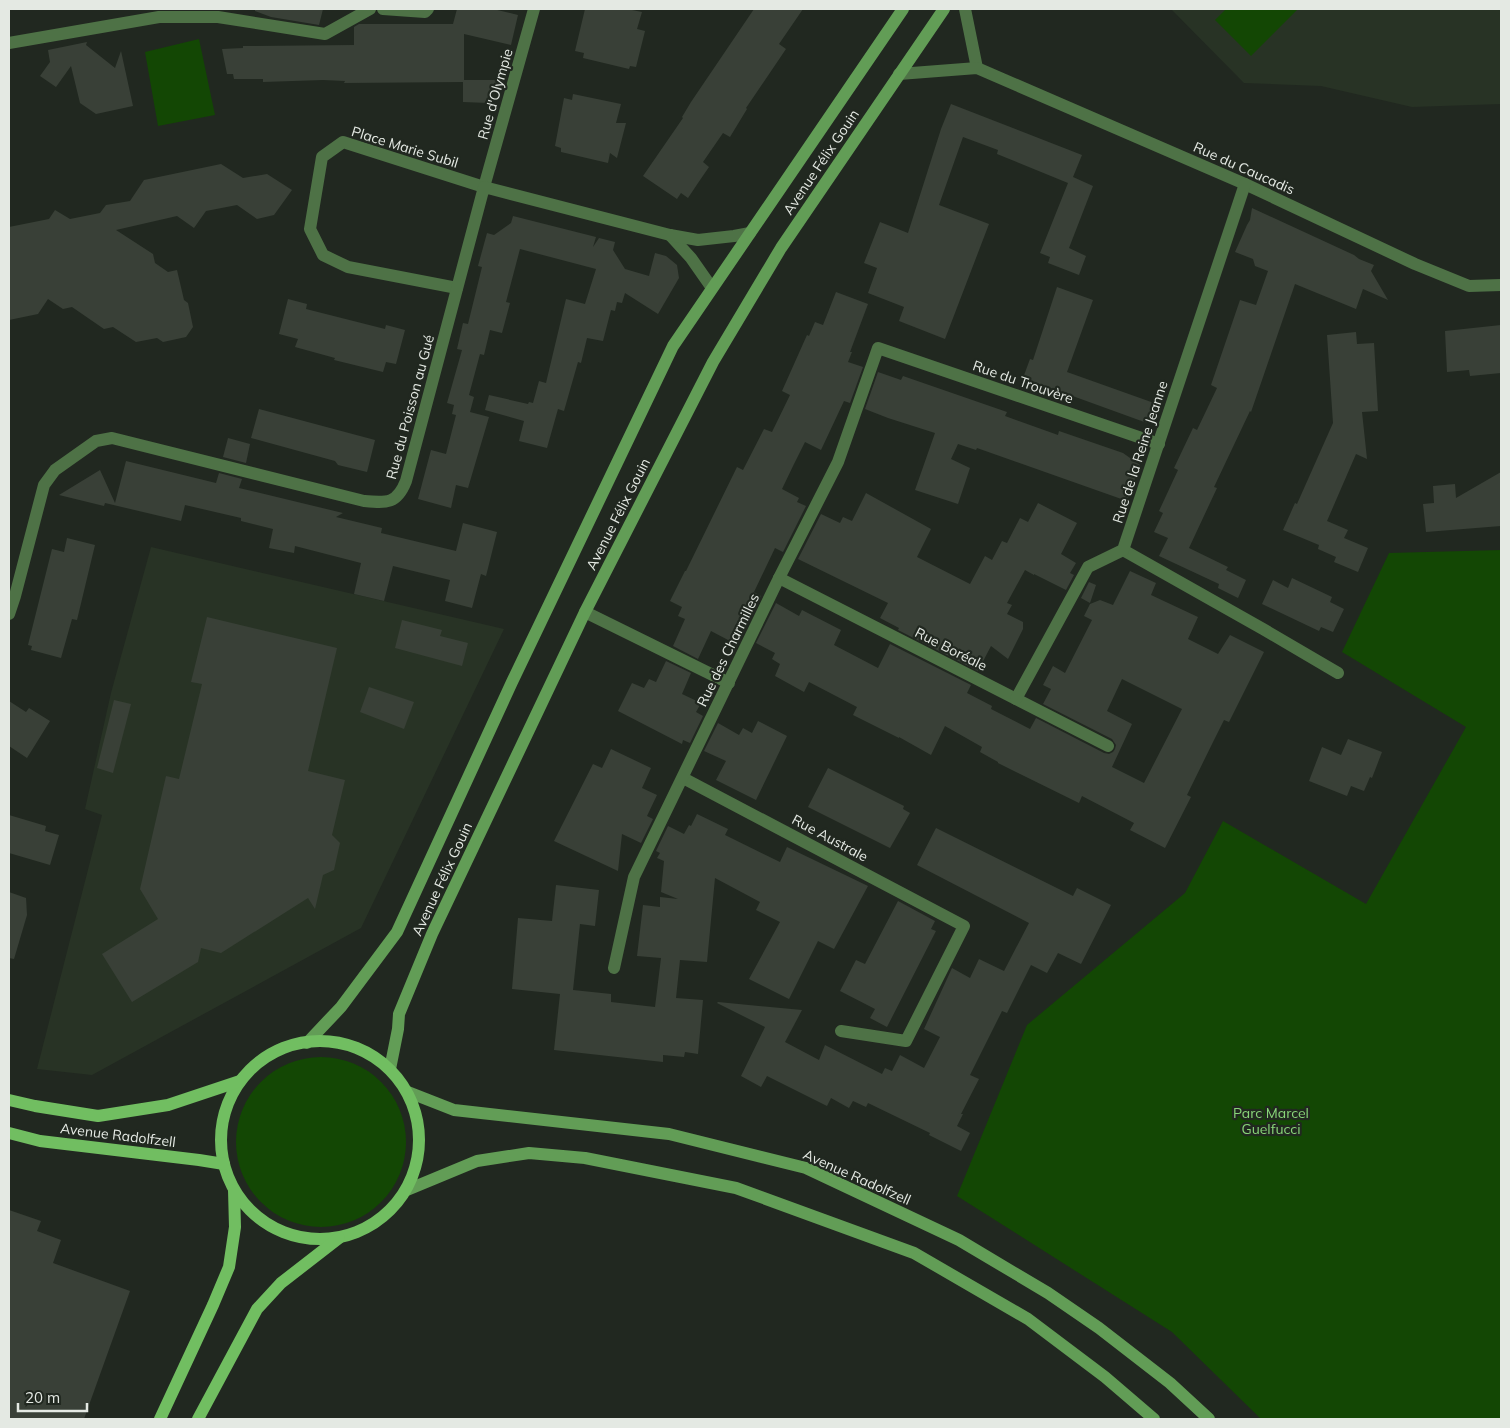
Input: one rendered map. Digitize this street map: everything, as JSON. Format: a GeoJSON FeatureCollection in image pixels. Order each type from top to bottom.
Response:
{"type":"FeatureCollection","features":[{"type":"Feature","properties":{"kind":"main road","name":"Avenue Félix Gouin"},"geometry":{"type":"LineString","coordinates":[[307,1043],[350,996],[397,932],[516,674],[673,346],[903,9]]}},
{"type":"Feature","properties":{"kind":"main road","name":"Avenue Félix Gouin"},"geometry":{"type":"LineString","coordinates":[[390,1069],[399,1014],[432,934],[585,612],[713,362],[781,248],[944,9]]}},
{"type":"Feature","properties":{"kind":"main road"},"geometry":{"type":"LineString","coordinates":[[323,1040],[351,1046],[376,1058],[390,1069],[408,1092],[417,1116],[420,1141],[417,1167],[407,1190],[389,1213],[366,1229],[339,1238],[319,1240],[298,1237],[279,1231],[261,1220],[246,1206],[234,1190],[224,1164],[220,1143],[222,1121],[229,1100],[240,1080],[255,1064],[274,1052],[323,1040]]}},
{"type":"Feature","properties":{"kind":"main road","name":"Avenue Radolfzell"},"geometry":{"type":"LineString","coordinates":[[9,1100],[98,1116],[168,1105],[240,1080]]}},
{"type":"Feature","properties":{"kind":"main road","name":"Avenue Radolfzell"},"geometry":{"type":"LineString","coordinates":[[408,1092],[454,1110],[669,1134],[806,1168],[959,1240],[1048,1293],[1099,1328],[1170,1383],[1209,1419]]}},
{"type":"Feature","properties":{"kind":"main road","name":"Avenue Radolfzell"},"geometry":{"type":"LineString","coordinates":[[9,1133],[40,1141],[224,1164]]}},
{"type":"Feature","properties":{"kind":"main road"},"geometry":{"type":"LineString","coordinates":[[407,1190],[477,1161],[528,1153],[585,1158],[736,1188],[914,1253],[1028,1319],[1105,1376],[1154,1419]]}},
{"type":"Feature","properties":{"kind":"main road"},"geometry":{"type":"LineString","coordinates":[[160,1419],[229,1267],[235,1227],[234,1190]]}},
{"type":"Feature","properties":{"kind":"main road"},"geometry":{"type":"LineString","coordinates":[[198,1419],[257,1309],[281,1283],[339,1238]]}},
{"type":"Feature","properties":{"kind":"street"},"geometry":{"type":"LineString","coordinates":[[129,22],[136,9]]}},
{"type":"Feature","properties":{"kind":"street"},"geometry":{"type":"LineString","coordinates":[[9,43],[158,16],[218,18],[326,34],[370,9]]}},
{"type":"Feature","properties":{"kind":"street"},"geometry":{"type":"LineString","coordinates":[[383,9],[425,12],[428,9]]}},
{"type":"Feature","properties":{"kind":"street","name":"Rue d'Olympie"},"geometry":{"type":"LineString","coordinates":[[484,188],[531,9]]}},
{"type":"Feature","properties":{"kind":"street"},"geometry":{"type":"LineString","coordinates":[[965,9],[977,68]]}},
{"type":"Feature","properties":{"kind":"street","name":"Rue du Caucadis"},"geometry":{"type":"LineString","coordinates":[[899,74],[977,68],[1245,184],[1415,264],[1469,286],[1501,285]]}},
{"type":"Feature","properties":{"kind":"street","name":"Place Marie Subil"},"geometry":{"type":"LineString","coordinates":[[457,288],[348,267],[323,254],[310,229],[322,157],[342,142],[484,188]]}},
{"type":"Feature","properties":{"kind":"street","name":"Rue de la Reine Jeanne"},"geometry":{"type":"LineString","coordinates":[[1123,550],[1245,184]]}},
{"type":"Feature","properties":{"kind":"street"},"geometry":{"type":"LineString","coordinates":[[484,188],[670,235],[698,240],[750,233]]}},
{"type":"Feature","properties":{"kind":"street","name":"Rue du Poisson au Gué"},"geometry":{"type":"LineString","coordinates":[[9,614],[44,485],[55,470],[96,440],[112,438],[364,501],[384,503],[393,500],[402,491],[406,481],[484,188]]}},
{"type":"Feature","properties":{"kind":"street"},"geometry":{"type":"LineString","coordinates":[[670,235],[691,258],[712,288]]}},
{"type":"Feature","properties":{"kind":"street","name":"Rue du Trouvère"},"geometry":{"type":"LineString","coordinates":[[878,348],[1159,444]]}},
{"type":"Feature","properties":{"kind":"street","name":"Rue des Charmilles"},"geometry":{"type":"LineString","coordinates":[[614,968],[634,877],[779,578],[838,462],[878,348]]}},
{"type":"Feature","properties":{"kind":"street"},"geometry":{"type":"LineString","coordinates":[[1016,699],[1088,568],[1123,550],[1338,673]]}},
{"type":"Feature","properties":{"kind":"street","name":"Rue Boréale"},"geometry":{"type":"LineString","coordinates":[[779,578],[1108,746]]}},
{"type":"Feature","properties":{"kind":"street"},"geometry":{"type":"LineString","coordinates":[[585,612],[729,683]]}},
{"type":"Feature","properties":{"kind":"street","name":"Rue Australe"},"geometry":{"type":"LineString","coordinates":[[683,778],[964,926],[906,1041],[841,1031]]}},
{"type":"Feature","properties":{"kind":"shaded area"},"geometry":{"type":"Polygon","coordinates":[[[1171,9],[1501,9],[1501,104],[1412,107],[1321,86],[1244,83],[1171,9]]]}},
{"type":"Feature","properties":{"kind":"shaded area"},"geometry":{"type":"Polygon","coordinates":[[[151,547],[504,629],[361,928],[92,1075],[37,1069],[102,815],[85,809],[111,693],[151,547]]]}},
{"type":"Feature","properties":{"kind":"green space"},"geometry":{"type":"Polygon","coordinates":[[[1226,9],[1298,9],[1251,56],[1215,20],[1226,9]]]}},
{"type":"Feature","properties":{"kind":"green space"},"geometry":{"type":"Polygon","coordinates":[[[199,39],[215,115],[158,126],[145,52],[199,39]]]}},
{"type":"Feature","properties":{"kind":"green space","name":"Parc Marcel Guelfucci"},"geometry":{"type":"Polygon","coordinates":[[[1501,550],[1501,1419],[1261,1419],[1172,1332],[957,1196],[1027,1025],[1185,893],[1223,821],[1366,904],[1466,727],[1342,652],[1389,553],[1501,550]]]}},
{"type":"Feature","properties":{"kind":"green space"},"geometry":{"type":"Polygon","coordinates":[[[321,1057],[346,1061],[361,1067],[375,1076],[387,1088],[396,1102],[402,1117],[406,1142],[402,1167],[396,1182],[387,1196],[375,1208],[361,1217],[346,1223],[321,1227],[296,1223],[281,1217],[267,1208],[255,1196],[246,1182],[240,1167],[236,1142],[240,1117],[246,1102],[255,1088],[267,1076],[281,1067],[296,1061],[321,1057]]]}},
{"type":"Feature","properties":{"kind":"building"},"geometry":{"type":"Polygon","coordinates":[[[255,9],[323,9],[319,25],[271,17],[255,11],[255,9]]]}},
{"type":"Feature","properties":{"kind":"building"},"geometry":{"type":"Polygon","coordinates":[[[457,9],[493,9],[518,15],[511,45],[464,34],[464,80],[498,80],[488,103],[463,102],[463,82],[344,83],[345,81],[323,80],[263,82],[263,79],[234,79],[233,74],[227,74],[222,49],[243,48],[243,46],[354,45],[354,27],[359,24],[453,24],[457,9]]]}},
{"type":"Feature","properties":{"kind":"building"},"geometry":{"type":"Polygon","coordinates":[[[585,9],[627,9],[642,12],[637,29],[645,31],[636,67],[630,66],[629,69],[583,58],[584,53],[575,51],[585,9]]]}},
{"type":"Feature","properties":{"kind":"building"},"geometry":{"type":"Polygon","coordinates":[[[754,9],[803,9],[779,44],[786,49],[746,108],[730,137],[723,133],[703,162],[709,167],[688,198],[681,193],[677,199],[643,176],[754,9]]]}},
{"type":"Feature","properties":{"kind":"building"},"geometry":{"type":"Polygon","coordinates":[[[87,42],[86,45],[115,68],[121,51],[133,106],[96,114],[80,103],[71,66],[56,87],[40,76],[50,62],[48,50],[87,42]]]}},
{"type":"Feature","properties":{"kind":"building"},"geometry":{"type":"Polygon","coordinates":[[[573,94],[621,104],[616,123],[626,123],[617,158],[610,153],[608,163],[561,152],[561,148],[555,146],[564,98],[572,100],[573,94]]]}},
{"type":"Feature","properties":{"kind":"building"},"geometry":{"type":"Polygon","coordinates":[[[951,104],[1082,155],[1073,177],[1093,186],[1069,248],[1086,256],[1079,275],[1048,263],[1050,257],[1040,253],[1068,183],[997,154],[998,150],[963,137],[939,205],[989,224],[945,339],[899,321],[904,307],[868,293],[877,268],[864,263],[880,222],[908,233],[941,129],[951,104]]]}},
{"type":"Feature","properties":{"kind":"building"},"geometry":{"type":"Polygon","coordinates":[[[221,164],[243,178],[267,174],[292,190],[274,215],[257,219],[237,205],[206,211],[194,228],[177,216],[116,230],[153,254],[155,263],[168,272],[177,270],[184,300],[188,303],[193,327],[186,337],[163,342],[157,338],[136,342],[113,327],[104,329],[72,307],[63,309],[48,299],[38,314],[9,320],[9,227],[49,219],[55,210],[70,219],[100,213],[106,205],[130,201],[144,180],[221,164]]]}},
{"type":"Feature","properties":{"kind":"building"},"geometry":{"type":"Polygon","coordinates":[[[1252,208],[1374,265],[1371,271],[1388,300],[1363,289],[1356,309],[1295,284],[1251,412],[1214,487],[1217,488],[1189,548],[1228,567],[1226,570],[1246,580],[1238,598],[1218,588],[1219,584],[1159,556],[1168,538],[1154,532],[1163,513],[1159,511],[1178,470],[1174,468],[1193,428],[1197,430],[1217,388],[1211,385],[1240,300],[1256,305],[1268,271],[1255,266],[1253,259],[1235,252],[1250,220],[1252,208]]]}},
{"type":"Feature","properties":{"kind":"building"},"geometry":{"type":"Polygon","coordinates":[[[513,216],[596,237],[593,247],[599,238],[615,242],[613,250],[625,269],[649,276],[655,253],[666,256],[677,265],[679,278],[658,314],[625,293],[622,303],[617,302],[615,311],[611,310],[603,341],[587,338],[581,363],[578,362],[564,411],[558,409],[547,448],[519,441],[524,421],[485,410],[489,395],[528,404],[529,402],[533,403],[539,381],[546,383],[566,299],[585,304],[596,269],[520,249],[506,302],[510,303],[502,333],[490,330],[484,355],[480,354],[469,395],[474,397],[470,412],[489,417],[468,488],[456,485],[451,508],[418,499],[431,450],[446,454],[456,415],[452,414],[454,405],[447,403],[462,350],[457,349],[463,323],[468,324],[482,267],[478,266],[487,233],[494,235],[511,223],[513,216]]]}},
{"type":"Feature","properties":{"kind":"building"},"geometry":{"type":"Polygon","coordinates":[[[1057,287],[1093,300],[1067,372],[1154,403],[1147,423],[1023,378],[1030,359],[1033,360],[1057,287]]]}},
{"type":"Feature","properties":{"kind":"building"},"geometry":{"type":"Polygon","coordinates":[[[836,292],[868,304],[848,362],[863,367],[850,403],[844,401],[821,450],[805,442],[782,489],[799,498],[797,502],[806,506],[783,552],[775,548],[754,592],[761,596],[742,636],[735,632],[730,641],[711,631],[698,659],[673,646],[685,619],[678,616],[682,607],[670,601],[737,467],[743,470],[764,429],[772,432],[790,395],[782,391],[807,335],[809,336],[815,322],[823,325],[836,292]]]}},
{"type":"Feature","properties":{"kind":"building"},"geometry":{"type":"Polygon","coordinates":[[[288,299],[307,304],[306,309],[385,329],[386,325],[405,330],[396,364],[386,362],[383,372],[334,360],[335,358],[295,347],[298,339],[279,334],[288,299]]]}},
{"type":"Feature","properties":{"kind":"building"},"geometry":{"type":"Polygon","coordinates":[[[1501,325],[1501,373],[1470,376],[1469,370],[1447,372],[1445,331],[1501,325]]]}},
{"type":"Feature","properties":{"kind":"building"},"geometry":{"type":"Polygon","coordinates":[[[1356,332],[1357,344],[1374,343],[1378,411],[1362,412],[1367,459],[1356,454],[1327,521],[1348,530],[1344,538],[1368,548],[1358,572],[1334,562],[1336,557],[1318,549],[1319,545],[1283,530],[1295,503],[1297,504],[1333,423],[1327,335],[1356,332]]]}},
{"type":"Feature","properties":{"kind":"building"},"geometry":{"type":"Polygon","coordinates":[[[878,372],[901,380],[903,376],[1007,412],[1005,416],[1058,435],[1059,431],[1123,453],[1140,465],[1127,501],[977,448],[976,450],[958,444],[951,459],[970,468],[958,504],[915,490],[935,433],[865,409],[878,372]]]}},
{"type":"Feature","properties":{"kind":"building"},"geometry":{"type":"Polygon","coordinates":[[[259,409],[375,440],[367,472],[338,465],[335,461],[251,438],[259,409]]]}},
{"type":"Feature","properties":{"kind":"building"},"geometry":{"type":"Polygon","coordinates":[[[228,438],[250,444],[246,463],[223,457],[228,438]]]}},
{"type":"Feature","properties":{"kind":"building"},"geometry":{"type":"Polygon","coordinates":[[[126,461],[216,483],[219,473],[242,479],[239,488],[343,513],[336,517],[382,528],[381,533],[456,551],[463,523],[497,532],[486,576],[481,574],[472,608],[445,601],[450,580],[393,566],[384,601],[354,594],[361,563],[295,546],[294,553],[269,548],[273,529],[241,521],[241,518],[185,505],[181,521],[105,503],[104,506],[59,495],[100,470],[115,503],[126,461]]]}},
{"type":"Feature","properties":{"kind":"building"},"geometry":{"type":"Polygon","coordinates":[[[1501,472],[1501,526],[1426,532],[1423,504],[1434,503],[1433,486],[1455,484],[1456,498],[1501,472]]]}},
{"type":"Feature","properties":{"kind":"building"},"geometry":{"type":"Polygon","coordinates":[[[866,493],[931,529],[917,557],[970,584],[985,556],[992,560],[1002,541],[1007,543],[1020,518],[1028,522],[1038,503],[1077,523],[1061,554],[1076,563],[1070,573],[1074,575],[1066,590],[1025,570],[1007,603],[1012,605],[1007,614],[1023,622],[1023,629],[1008,659],[991,646],[978,671],[898,630],[899,628],[880,618],[888,603],[798,559],[821,514],[840,523],[843,517],[852,521],[866,493]]]}},
{"type":"Feature","properties":{"kind":"building"},"geometry":{"type":"Polygon","coordinates":[[[67,538],[95,545],[77,620],[72,619],[61,658],[31,650],[32,646],[28,645],[52,549],[64,552],[67,538]]]}},
{"type":"Feature","properties":{"kind":"building"},"geometry":{"type":"Polygon","coordinates":[[[1130,571],[1156,583],[1151,595],[1198,617],[1188,639],[1218,654],[1230,635],[1264,652],[1229,722],[1224,720],[1187,795],[1191,797],[1165,848],[1130,830],[1134,823],[1082,796],[1079,803],[998,763],[980,752],[982,747],[945,726],[931,755],[853,715],[857,707],[809,682],[804,692],[775,676],[780,664],[772,659],[775,653],[756,643],[776,603],[799,616],[802,610],[841,630],[834,645],[878,668],[890,644],[971,685],[967,693],[992,706],[991,709],[1030,729],[1036,718],[1109,754],[1113,752],[1116,745],[1112,739],[1043,704],[1051,689],[1043,685],[1053,666],[1065,673],[1092,620],[1084,616],[1090,604],[1100,600],[1113,605],[1130,571]],[[1122,679],[1107,711],[1132,724],[1112,767],[1144,783],[1182,709],[1122,679]]]}},
{"type":"Feature","properties":{"kind":"building"},"geometry":{"type":"Polygon","coordinates":[[[1292,578],[1332,597],[1330,602],[1344,609],[1333,632],[1321,627],[1319,631],[1262,604],[1273,580],[1288,588],[1292,578]]]}},
{"type":"Feature","properties":{"kind":"building"},"geometry":{"type":"Polygon","coordinates":[[[1089,582],[1096,585],[1090,603],[1081,598],[1089,582]]]}},
{"type":"Feature","properties":{"kind":"building"},"geometry":{"type":"Polygon","coordinates":[[[207,617],[337,648],[308,771],[345,780],[332,835],[340,843],[334,870],[323,875],[315,909],[308,898],[221,953],[201,948],[198,962],[132,1002],[102,954],[158,919],[140,889],[166,776],[179,779],[202,684],[191,682],[207,617]]]}},
{"type":"Feature","properties":{"kind":"building"},"geometry":{"type":"Polygon","coordinates":[[[402,620],[442,630],[440,636],[468,643],[462,666],[395,648],[402,620]]]}},
{"type":"Feature","properties":{"kind":"building"},"geometry":{"type":"Polygon","coordinates":[[[666,661],[691,673],[682,694],[701,703],[696,712],[703,716],[690,743],[683,740],[682,744],[618,711],[632,683],[644,688],[649,679],[656,682],[666,661]]]}},
{"type":"Feature","properties":{"kind":"building"},"geometry":{"type":"Polygon","coordinates":[[[369,687],[414,702],[404,729],[360,712],[369,687]]]}},
{"type":"Feature","properties":{"kind":"building"},"geometry":{"type":"Polygon","coordinates":[[[114,700],[131,704],[113,773],[97,768],[114,700]]]}},
{"type":"Feature","properties":{"kind":"building"},"geometry":{"type":"Polygon","coordinates":[[[9,701],[26,712],[29,708],[50,721],[27,758],[9,746],[9,701]]]}},
{"type":"Feature","properties":{"kind":"building"},"geometry":{"type":"Polygon","coordinates":[[[758,721],[787,736],[756,800],[716,780],[726,761],[704,751],[718,723],[739,735],[743,728],[752,733],[758,721]]]}},
{"type":"Feature","properties":{"kind":"building"},"geometry":{"type":"Polygon","coordinates":[[[1348,739],[1382,752],[1372,778],[1370,777],[1364,791],[1351,786],[1347,796],[1309,781],[1322,747],[1341,755],[1348,739]]]}},
{"type":"Feature","properties":{"kind":"building"},"geometry":{"type":"Polygon","coordinates":[[[611,749],[651,768],[642,788],[657,795],[647,816],[653,819],[641,843],[622,834],[618,871],[554,841],[593,764],[602,768],[611,749]]]}},
{"type":"Feature","properties":{"kind":"building"},"geometry":{"type":"Polygon","coordinates":[[[828,768],[904,806],[903,809],[910,813],[890,848],[808,807],[828,768]]]}},
{"type":"Feature","properties":{"kind":"building"},"geometry":{"type":"Polygon","coordinates":[[[697,814],[728,829],[725,835],[780,862],[787,847],[868,886],[834,949],[818,941],[789,999],[749,979],[780,922],[756,910],[760,902],[715,878],[707,962],[680,960],[676,998],[703,1000],[698,1054],[685,1052],[684,1057],[663,1055],[663,1062],[554,1050],[560,994],[512,989],[518,918],[552,921],[556,885],[599,890],[595,926],[580,924],[573,990],[611,994],[611,1002],[655,1007],[661,958],[637,956],[643,905],[660,907],[660,897],[678,899],[661,892],[664,861],[657,858],[660,853],[656,851],[668,826],[684,834],[689,825],[691,826],[697,814]]]}},
{"type":"Feature","properties":{"kind":"building"},"geometry":{"type":"Polygon","coordinates":[[[9,815],[46,826],[45,831],[59,835],[50,865],[9,853],[9,815]]]}},
{"type":"Feature","properties":{"kind":"building"},"geometry":{"type":"Polygon","coordinates":[[[936,828],[1073,896],[1077,888],[1111,905],[1081,964],[1058,953],[1047,973],[1031,965],[1007,1013],[1002,1011],[970,1075],[979,1079],[957,1126],[970,1133],[961,1151],[929,1135],[930,1133],[868,1103],[866,1107],[853,1101],[849,1108],[831,1098],[827,1106],[767,1076],[761,1087],[741,1076],[765,1027],[717,1003],[802,1010],[785,1042],[819,1060],[825,1045],[882,1074],[885,1068],[892,1071],[900,1055],[924,1068],[940,1037],[924,1029],[952,968],[970,978],[979,959],[1004,971],[1029,923],[917,865],[936,828]]]}},
{"type":"Feature","properties":{"kind":"building"},"geometry":{"type":"Polygon","coordinates":[[[9,892],[26,898],[27,915],[14,959],[9,958],[9,892]]]}},
{"type":"Feature","properties":{"kind":"building"},"geometry":{"type":"Polygon","coordinates":[[[898,901],[935,921],[931,929],[936,931],[887,1027],[870,1018],[875,1009],[840,991],[856,960],[865,964],[898,901]]]}},
{"type":"Feature","properties":{"kind":"building"},"geometry":{"type":"Polygon","coordinates":[[[9,1210],[41,1221],[37,1231],[61,1240],[53,1263],[130,1291],[84,1419],[9,1419],[9,1210]]]}}]}
